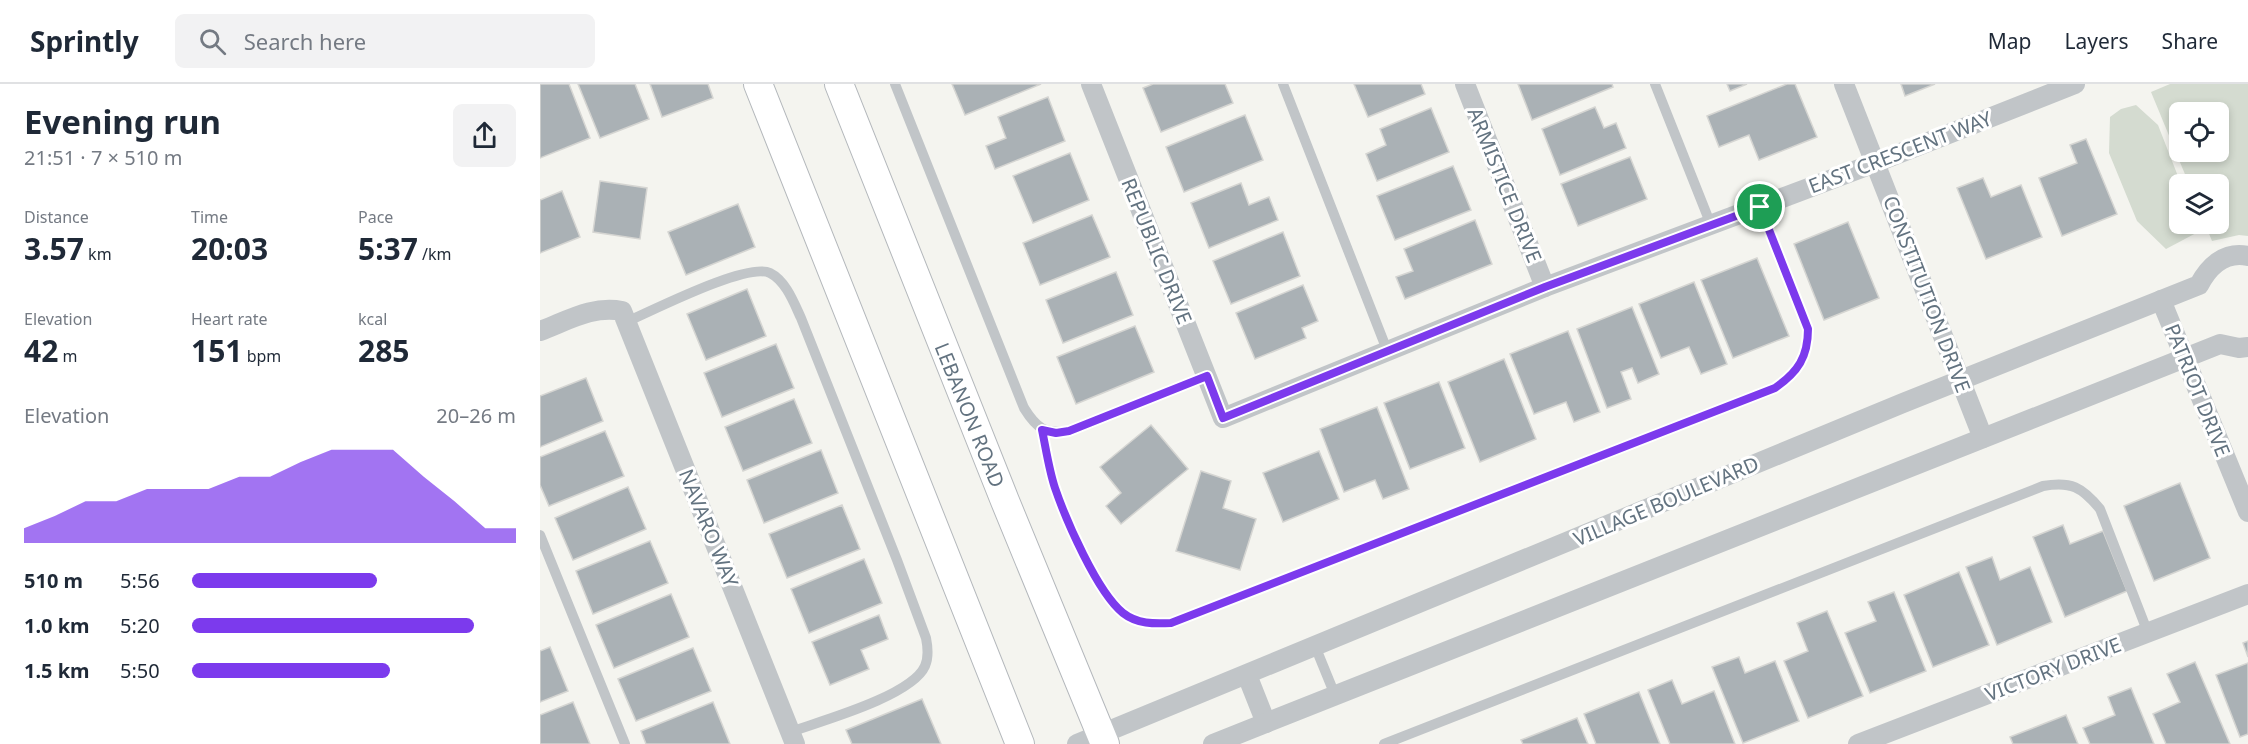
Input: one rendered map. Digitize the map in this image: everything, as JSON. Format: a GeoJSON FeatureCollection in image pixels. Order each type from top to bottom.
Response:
{"type":"FeatureCollection","features":[{"type":"Feature","properties":{"kind":"main road"},"geometry":{"type":"LineString","coordinates":[[758,84],[1020,744]]}},
{"type":"Feature","properties":{"kind":"main road","name":"LEBANON ROAD"},"geometry":{"type":"LineString","coordinates":[[839,84],[1005,501],[1094,741]]}},
{"type":"Feature","properties":{"kind":"street","name":"REPUBLIC DRIVE"},"geometry":{"type":"LineString","coordinates":[[1091,84],[1223,418]]}},
{"type":"Feature","properties":{"kind":"street","name":"ARMISTICE DRIVE"},"geometry":{"type":"LineString","coordinates":[[1465,84],[1545,287]]}},
{"type":"Feature","properties":{"kind":"street","name":"CONSTITUTION DRIVE"},"geometry":{"type":"LineString","coordinates":[[1844,84],[1983,438]]}},
{"type":"Feature","properties":{"kind":"street","name":"EAST CRESCENT WAY"},"geometry":{"type":"LineString","coordinates":[[1223,418],[1545,287],[1875,163],[2075,84]]}},
{"type":"Feature","properties":{"kind":"street","name":"VILLAGE BOULEVARD"},"geometry":{"type":"LineString","coordinates":[[1094,741],[1315,646],[1903,403],[2199,285],[2207,270],[2223,258],[2248,256]]}},
{"type":"Feature","properties":{"kind":"street","name":"PATRIOT DRIVE"},"geometry":{"type":"LineString","coordinates":[[2161,300],[2248,512]]}},
{"type":"Feature","properties":{"kind":"street"},"geometry":{"type":"LineString","coordinates":[[540,331],[594,310],[610,309],[624,317]]}},
{"type":"Feature","properties":{"kind":"street","name":"NAVARO WAY"},"geometry":{"type":"LineString","coordinates":[[624,317],[793,738]]}},
{"type":"Feature","properties":{"kind":"street"},"geometry":{"type":"LineString","coordinates":[[1213,744],[2220,344],[2239,348],[2248,347]]}},
{"type":"Feature","properties":{"kind":"street","name":"VICTORY DRIVE"},"geometry":{"type":"LineString","coordinates":[[1858,744],[2248,594]]}},
{"type":"Feature","properties":{"kind":"street"},"geometry":{"type":"LineString","coordinates":[[1247,675],[1266,723]]}},
{"type":"Feature","properties":{"kind":"lane"},"geometry":{"type":"LineString","coordinates":[[895,84],[1024,408],[1032,421],[1042,430],[1056,433],[1069,431],[1207,376]]}},
{"type":"Feature","properties":{"kind":"lane"},"geometry":{"type":"LineString","coordinates":[[1283,84],[1387,350]]}},
{"type":"Feature","properties":{"kind":"lane"},"geometry":{"type":"LineString","coordinates":[[1655,84],[1711,225]]}},
{"type":"Feature","properties":{"kind":"lane"},"geometry":{"type":"LineString","coordinates":[[1042,430],[1055,488],[1089,567],[1109,599],[1124,614],[1140,622],[1171,623],[1775,388],[1792,377],[1808,347],[1808,329],[1760,207]]}},
{"type":"Feature","properties":{"kind":"lane"},"geometry":{"type":"LineString","coordinates":[[624,317],[741,274],[758,271],[769,272],[779,280],[789,293],[801,318],[897,560],[926,638],[928,651],[925,666],[916,678],[903,688],[848,711],[793,738]]}},
{"type":"Feature","properties":{"kind":"lane"},"geometry":{"type":"LineString","coordinates":[[1384,744],[2043,486],[2072,485],[2088,494],[2100,509],[2148,633]]}},
{"type":"Feature","properties":{"kind":"lane"},"geometry":{"type":"LineString","coordinates":[[540,535],[625,744]]}},
{"type":"Feature","properties":{"kind":"lane"},"geometry":{"type":"LineString","coordinates":[[1315,646],[1335,695]]}},
{"type":"Feature","properties":{"kind":"shaded area"},"geometry":{"type":"Polygon","coordinates":[[[2170,84],[2248,84],[2248,236],[2239,235],[2212,241],[2209,234],[2229,234],[2229,174],[2185,174],[2180,162],[2229,162],[2229,102],[2169,102],[2169,136],[2151,92],[2170,84]]]}},
{"type":"Feature","properties":{"kind":"shaded area"},"geometry":{"type":"Polygon","coordinates":[[[2136,105],[2158,125],[2169,153],[2169,162],[2172,162],[2177,174],[2169,174],[2169,234],[2194,234],[2166,249],[2137,221],[2109,153],[2110,117],[2121,109],[2136,105]]]}},
{"type":"Feature","properties":{"kind":"building"},"geometry":{"type":"Polygon","coordinates":[[[540,84],[569,84],[590,138],[540,158],[540,84]]]}},
{"type":"Feature","properties":{"kind":"building"},"geometry":{"type":"Polygon","coordinates":[[[578,84],[635,84],[649,119],[600,138],[578,84]]]}},
{"type":"Feature","properties":{"kind":"building"},"geometry":{"type":"Polygon","coordinates":[[[650,84],[708,84],[713,98],[662,117],[650,84]]]}},
{"type":"Feature","properties":{"kind":"building"},"geometry":{"type":"Polygon","coordinates":[[[952,84],[1041,84],[965,115],[952,84]]]}},
{"type":"Feature","properties":{"kind":"building"},"geometry":{"type":"Polygon","coordinates":[[[1153,84],[1225,84],[1233,103],[1161,132],[1143,88],[1153,84]]]}},
{"type":"Feature","properties":{"kind":"building"},"geometry":{"type":"Polygon","coordinates":[[[1354,84],[1421,84],[1425,94],[1368,117],[1354,84]]]}},
{"type":"Feature","properties":{"kind":"building"},"geometry":{"type":"Polygon","coordinates":[[[1518,84],[1612,84],[1613,87],[1532,120],[1518,84]]]}},
{"type":"Feature","properties":{"kind":"building"},"geometry":{"type":"Polygon","coordinates":[[[1727,84],[1747,84],[1730,91],[1727,84]]]}},
{"type":"Feature","properties":{"kind":"building"},"geometry":{"type":"Polygon","coordinates":[[[1787,84],[1795,84],[1817,137],[1759,160],[1749,135],[1719,147],[1707,116],[1787,84]]]}},
{"type":"Feature","properties":{"kind":"building"},"geometry":{"type":"Polygon","coordinates":[[[1901,84],[1935,84],[1905,96],[1901,84]]]}},
{"type":"Feature","properties":{"kind":"building"},"geometry":{"type":"Polygon","coordinates":[[[1048,97],[1065,141],[995,169],[986,146],[1006,138],[998,117],[1048,97]]]}},
{"type":"Feature","properties":{"kind":"building"},"geometry":{"type":"Polygon","coordinates":[[[1595,107],[1604,128],[1616,123],[1626,148],[1560,175],[1542,129],[1595,107]]]}},
{"type":"Feature","properties":{"kind":"building"},"geometry":{"type":"Polygon","coordinates":[[[1431,108],[1449,152],[1377,181],[1366,154],[1386,145],[1380,129],[1431,108]]]}},
{"type":"Feature","properties":{"kind":"building"},"geometry":{"type":"Polygon","coordinates":[[[1245,115],[1263,160],[1184,192],[1166,147],[1245,115]]]}},
{"type":"Feature","properties":{"kind":"building"},"geometry":{"type":"Polygon","coordinates":[[[2086,139],[2117,214],[2062,236],[2039,178],[2077,163],[2070,145],[2086,139]]]}},
{"type":"Feature","properties":{"kind":"building"},"geometry":{"type":"Polygon","coordinates":[[[1070,153],[1089,200],[1033,223],[1013,176],[1070,153]]]}},
{"type":"Feature","properties":{"kind":"building"},"geometry":{"type":"Polygon","coordinates":[[[1630,157],[1647,199],[1578,226],[1561,184],[1630,157]]]}},
{"type":"Feature","properties":{"kind":"building"},"geometry":{"type":"Polygon","coordinates":[[[1453,166],[1471,210],[1395,240],[1377,196],[1453,166]]]}},
{"type":"Feature","properties":{"kind":"building"},"geometry":{"type":"Polygon","coordinates":[[[1983,178],[1991,197],[2021,185],[2042,237],[1986,259],[1957,188],[1983,178]]]}},
{"type":"Feature","properties":{"kind":"building"},"geometry":{"type":"Polygon","coordinates":[[[600,181],[647,188],[640,239],[593,232],[600,181]]]}},
{"type":"Feature","properties":{"kind":"building"},"geometry":{"type":"Polygon","coordinates":[[[1241,183],[1249,205],[1269,197],[1278,220],[1209,248],[1191,203],[1241,183]]]}},
{"type":"Feature","properties":{"kind":"building"},"geometry":{"type":"Polygon","coordinates":[[[562,191],[580,237],[540,253],[540,200],[562,191]]]}},
{"type":"Feature","properties":{"kind":"building"},"geometry":{"type":"Polygon","coordinates":[[[738,204],[755,247],[686,275],[668,232],[738,204]]]}},
{"type":"Feature","properties":{"kind":"building"},"geometry":{"type":"Polygon","coordinates":[[[1092,215],[1110,257],[1040,285],[1023,243],[1092,215]]]}},
{"type":"Feature","properties":{"kind":"building"},"geometry":{"type":"Polygon","coordinates":[[[1475,220],[1492,264],[1405,299],[1396,277],[1413,271],[1404,249],[1475,220]]]}},
{"type":"Feature","properties":{"kind":"building"},"geometry":{"type":"Polygon","coordinates":[[[1848,222],[1879,298],[1824,320],[1794,244],[1848,222]]]}},
{"type":"Feature","properties":{"kind":"building"},"geometry":{"type":"Polygon","coordinates":[[[1283,232],[1300,276],[1231,304],[1213,261],[1283,232]]]}},
{"type":"Feature","properties":{"kind":"building"},"geometry":{"type":"Polygon","coordinates":[[[1757,258],[1789,336],[1733,358],[1701,280],[1757,258]]]}},
{"type":"Feature","properties":{"kind":"building"},"geometry":{"type":"Polygon","coordinates":[[[1116,272],[1133,315],[1063,343],[1046,300],[1116,272]]]}},
{"type":"Feature","properties":{"kind":"building"},"geometry":{"type":"Polygon","coordinates":[[[1694,282],[1727,364],[1701,374],[1689,347],[1661,358],[1639,304],[1694,282]]]}},
{"type":"Feature","properties":{"kind":"building"},"geometry":{"type":"Polygon","coordinates":[[[1303,285],[1318,321],[1302,328],[1306,338],[1255,359],[1236,313],[1303,285]]]}},
{"type":"Feature","properties":{"kind":"building"},"geometry":{"type":"Polygon","coordinates":[[[747,289],[766,336],[706,360],[687,314],[747,289]]]}},
{"type":"Feature","properties":{"kind":"building"},"geometry":{"type":"Polygon","coordinates":[[[1632,307],[1659,374],[1638,383],[1632,368],[1621,372],[1631,399],[1607,408],[1577,329],[1632,307]]]}},
{"type":"Feature","properties":{"kind":"building"},"geometry":{"type":"Polygon","coordinates":[[[1135,326],[1154,372],[1076,404],[1057,357],[1135,326]]]}},
{"type":"Feature","properties":{"kind":"building"},"geometry":{"type":"Polygon","coordinates":[[[1568,331],[1600,412],[1574,422],[1566,402],[1534,414],[1510,354],[1568,331]]]}},
{"type":"Feature","properties":{"kind":"building"},"geometry":{"type":"Polygon","coordinates":[[[776,344],[794,388],[722,417],[704,373],[776,344]]]}},
{"type":"Feature","properties":{"kind":"building"},"geometry":{"type":"Polygon","coordinates":[[[1504,359],[1536,439],[1480,462],[1448,382],[1504,359]]]}},
{"type":"Feature","properties":{"kind":"building"},"geometry":{"type":"Polygon","coordinates":[[[586,378],[603,421],[540,447],[540,396],[586,378]]]}},
{"type":"Feature","properties":{"kind":"building"},"geometry":{"type":"Polygon","coordinates":[[[1439,382],[1465,448],[1410,469],[1384,403],[1439,382]]]}},
{"type":"Feature","properties":{"kind":"building"},"geometry":{"type":"Polygon","coordinates":[[[794,399],[812,443],[743,471],[725,427],[794,399]]]}},
{"type":"Feature","properties":{"kind":"building"},"geometry":{"type":"Polygon","coordinates":[[[1377,407],[1409,489],[1383,499],[1375,480],[1344,492],[1320,429],[1377,407]]]}},
{"type":"Feature","properties":{"kind":"building"},"geometry":{"type":"Polygon","coordinates":[[[1151,425],[1188,469],[1121,524],[1106,506],[1121,493],[1100,467],[1151,425]]]}},
{"type":"Feature","properties":{"kind":"building"},"geometry":{"type":"Polygon","coordinates":[[[605,431],[624,476],[549,506],[540,485],[540,457],[605,431]]]}},
{"type":"Feature","properties":{"kind":"building"},"geometry":{"type":"Polygon","coordinates":[[[821,450],[838,493],[764,523],[747,480],[821,450]]]}},
{"type":"Feature","properties":{"kind":"building"},"geometry":{"type":"Polygon","coordinates":[[[1319,451],[1339,499],[1283,522],[1263,473],[1319,451]]]}},
{"type":"Feature","properties":{"kind":"building"},"geometry":{"type":"Polygon","coordinates":[[[1201,471],[1231,481],[1223,508],[1256,519],[1240,570],[1176,551],[1201,471]]]}},
{"type":"Feature","properties":{"kind":"building"},"geometry":{"type":"Polygon","coordinates":[[[2180,483],[2210,558],[2154,581],[2124,506],[2180,483]]]}},
{"type":"Feature","properties":{"kind":"building"},"geometry":{"type":"Polygon","coordinates":[[[628,487],[646,529],[573,560],[555,518],[628,487]]]}},
{"type":"Feature","properties":{"kind":"building"},"geometry":{"type":"Polygon","coordinates":[[[842,505],[860,549],[787,578],[769,534],[842,505]]]}},
{"type":"Feature","properties":{"kind":"building"},"geometry":{"type":"Polygon","coordinates":[[[2063,525],[2070,544],[2103,531],[2127,591],[2065,617],[2033,537],[2063,525]]]}},
{"type":"Feature","properties":{"kind":"building"},"geometry":{"type":"Polygon","coordinates":[[[650,541],[668,583],[593,614],[576,571],[650,541]]]}},
{"type":"Feature","properties":{"kind":"building"},"geometry":{"type":"Polygon","coordinates":[[[1992,557],[2000,580],[2030,567],[2052,622],[1997,645],[1966,567],[1992,557]]]}},
{"type":"Feature","properties":{"kind":"building"},"geometry":{"type":"Polygon","coordinates":[[[864,559],[882,603],[809,633],[791,589],[864,559]]]}},
{"type":"Feature","properties":{"kind":"building"},"geometry":{"type":"Polygon","coordinates":[[[1959,572],[1989,645],[1933,667],[1904,595],[1959,572]]]}},
{"type":"Feature","properties":{"kind":"building"},"geometry":{"type":"Polygon","coordinates":[[[1894,592],[1926,671],[1870,693],[1845,633],[1876,621],[1868,602],[1894,592]]]}},
{"type":"Feature","properties":{"kind":"building"},"geometry":{"type":"Polygon","coordinates":[[[671,594],[689,637],[614,668],[596,625],[671,594]]]}},
{"type":"Feature","properties":{"kind":"building"},"geometry":{"type":"Polygon","coordinates":[[[1827,611],[1863,696],[1808,718],[1784,661],[1808,651],[1797,623],[1827,611]]]}},
{"type":"Feature","properties":{"kind":"building"},"geometry":{"type":"Polygon","coordinates":[[[879,615],[888,639],[861,650],[869,669],[830,685],[812,642],[879,615]]]}},
{"type":"Feature","properties":{"kind":"building"},"geometry":{"type":"Polygon","coordinates":[[[2248,641],[2248,657],[2243,643],[2248,641]]]}},
{"type":"Feature","properties":{"kind":"building"},"geometry":{"type":"Polygon","coordinates":[[[550,647],[568,691],[540,702],[540,651],[550,647]]]}},
{"type":"Feature","properties":{"kind":"building"},"geometry":{"type":"Polygon","coordinates":[[[693,648],[711,691],[636,721],[618,679],[693,648]]]}},
{"type":"Feature","properties":{"kind":"building"},"geometry":{"type":"Polygon","coordinates":[[[1739,657],[1745,673],[1775,661],[1799,721],[1743,743],[1712,667],[1739,657]]]}},
{"type":"Feature","properties":{"kind":"building"},"geometry":{"type":"Polygon","coordinates":[[[2195,662],[2230,744],[2166,744],[2153,714],[2180,702],[2167,674],[2195,662]]]}},
{"type":"Feature","properties":{"kind":"building"},"geometry":{"type":"Polygon","coordinates":[[[2248,663],[2248,734],[2240,737],[2216,675],[2248,663]]]}},
{"type":"Feature","properties":{"kind":"building"},"geometry":{"type":"Polygon","coordinates":[[[1672,680],[1682,704],[1714,691],[1735,744],[1670,744],[1648,690],[1672,680]]]}},
{"type":"Feature","properties":{"kind":"building"},"geometry":{"type":"Polygon","coordinates":[[[2131,688],[2154,744],[2090,744],[2083,728],[2115,715],[2108,697],[2131,688]]]}},
{"type":"Feature","properties":{"kind":"building"},"geometry":{"type":"Polygon","coordinates":[[[1639,692],[1660,744],[1596,744],[1584,714],[1639,692]]]}},
{"type":"Feature","properties":{"kind":"building"},"geometry":{"type":"Polygon","coordinates":[[[922,699],[941,744],[852,744],[846,730],[922,699]]]}},
{"type":"Feature","properties":{"kind":"building"},"geometry":{"type":"Polygon","coordinates":[[[573,702],[590,744],[540,744],[540,715],[573,702]]]}},
{"type":"Feature","properties":{"kind":"building"},"geometry":{"type":"Polygon","coordinates":[[[713,702],[730,744],[646,744],[641,731],[713,702]]]}},
{"type":"Feature","properties":{"kind":"building"},"geometry":{"type":"Polygon","coordinates":[[[2066,715],[2078,744],[2013,744],[2010,737],[2066,715]]]}},
{"type":"Feature","properties":{"kind":"building"},"geometry":{"type":"Polygon","coordinates":[[[1577,718],[1588,744],[1523,744],[1521,740],[1577,718]]]}},
{"type":"Feature","properties":{"kind":"route"},"geometry":{"type":"LineString","coordinates":[[1760,207],[1808,329],[1808,347],[1792,377],[1775,388],[1171,623],[1140,622],[1124,614],[1109,599],[1089,567],[1055,488],[1042,430],[1056,433],[1069,431],[1207,376],[1223,418],[1545,287],[1760,207]]}}]}
